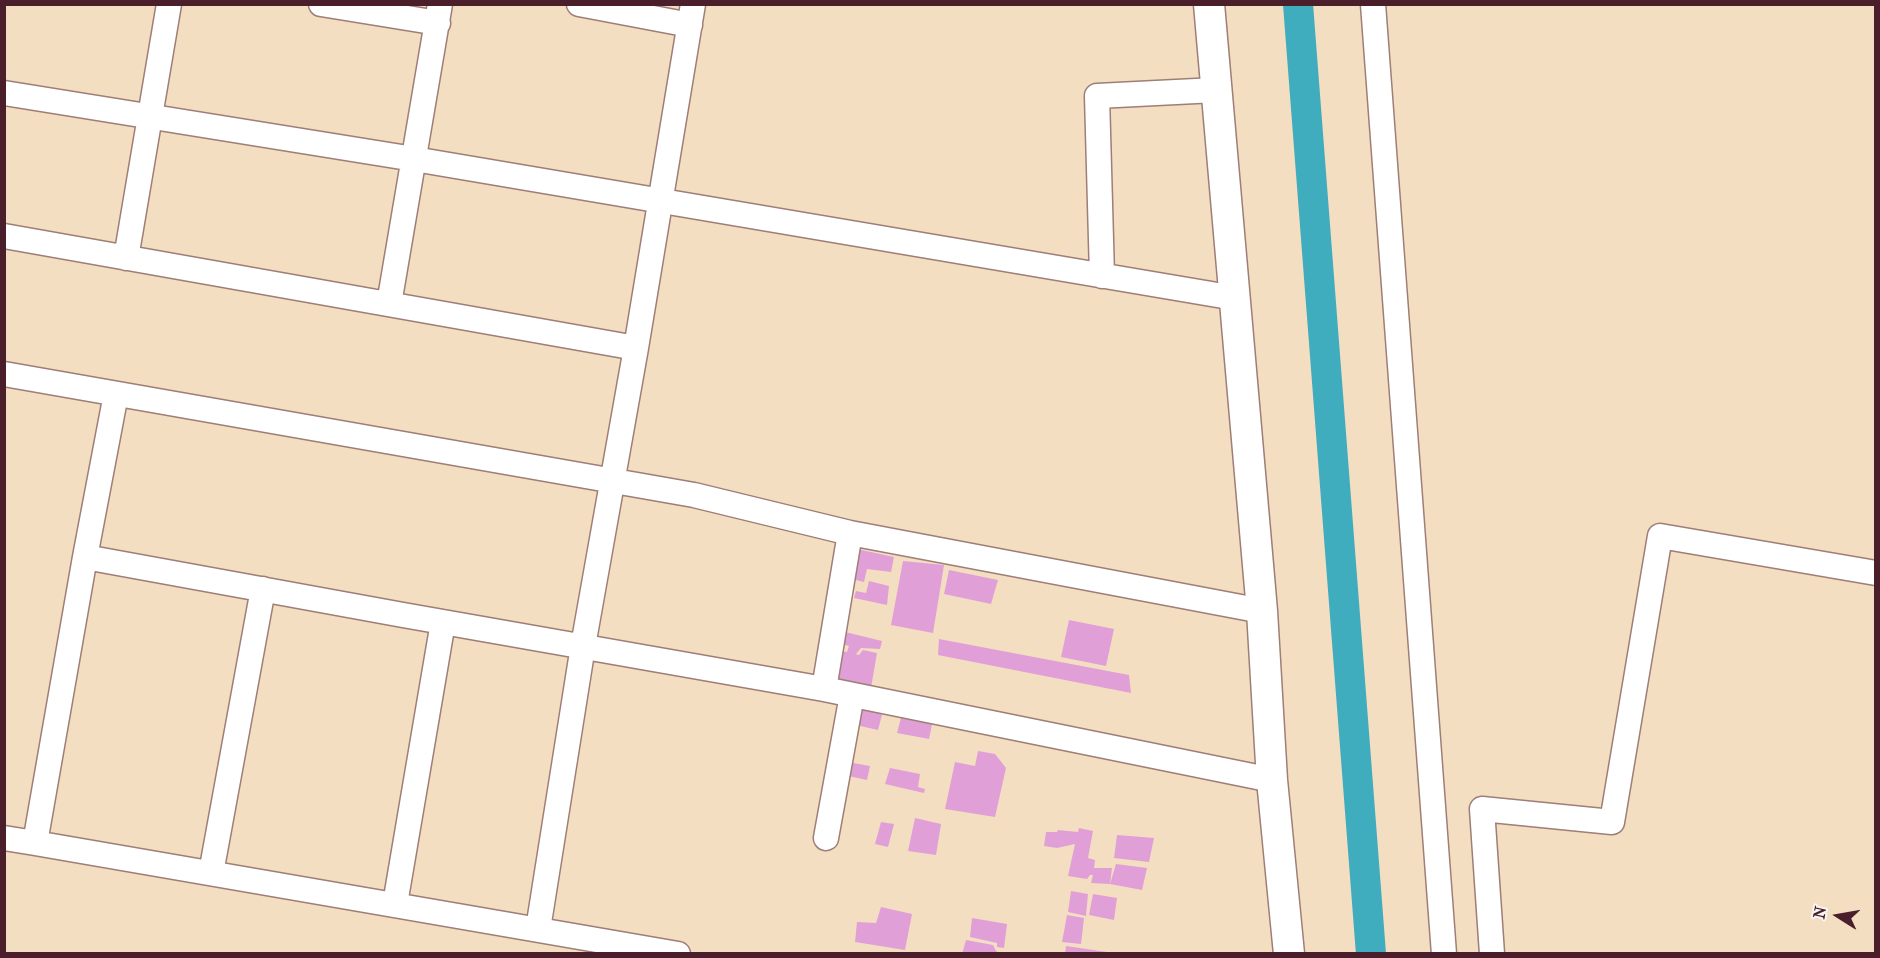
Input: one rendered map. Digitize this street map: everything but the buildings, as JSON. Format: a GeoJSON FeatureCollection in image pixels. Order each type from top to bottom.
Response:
{"type":"FeatureCollection","features":[{"type":"Feature","properties":{"kind":"street"},"geometry":{"type":"LineString","coordinates":[[126,258],[168,4]]}},
{"type":"Feature","properties":{"kind":"street"},"geometry":{"type":"LineString","coordinates":[[321,4],[439,14],[389,304]]}},
{"type":"Feature","properties":{"kind":"street"},"geometry":{"type":"LineString","coordinates":[[538,929],[582,646],[636,348],[691,15],[579,4]]}},
{"type":"Feature","properties":{"kind":"street"},"geometry":{"type":"LineString","coordinates":[[1209,4],[1262,611],[1272,780],[1289,954]]}},
{"type":"Feature","properties":{"kind":"street"},"geometry":{"type":"LineString","coordinates":[[1373,4],[1444,954]]}},
{"type":"Feature","properties":{"kind":"street"},"geometry":{"type":"LineString","coordinates":[[1102,276],[1097,96],[1216,90]]}},
{"type":"Feature","properties":{"kind":"street"},"geometry":{"type":"LineString","coordinates":[[4,93],[414,159],[1235,298]]}},
{"type":"Feature","properties":{"kind":"street"},"geometry":{"type":"LineString","coordinates":[[4,236],[636,348]]}},
{"type":"Feature","properties":{"kind":"street"},"geometry":{"type":"LineString","coordinates":[[4,374],[694,495],[850,533],[1262,611]]}},
{"type":"Feature","properties":{"kind":"street"},"geometry":{"type":"LineString","coordinates":[[35,843],[116,394]]}},
{"type":"Feature","properties":{"kind":"street"},"geometry":{"type":"LineString","coordinates":[[824,689],[850,533]]}},
{"type":"Feature","properties":{"kind":"street"},"geometry":{"type":"LineString","coordinates":[[1492,954],[1482,808],[1612,822],[1660,536],[1875,573]]}},
{"type":"Feature","properties":{"kind":"street"},"geometry":{"type":"LineString","coordinates":[[85,557],[824,689],[1272,780]]}},
{"type":"Feature","properties":{"kind":"street"},"geometry":{"type":"LineString","coordinates":[[211,873],[263,590]]}},
{"type":"Feature","properties":{"kind":"street"},"geometry":{"type":"LineString","coordinates":[[395,904],[443,622]]}},
{"type":"Feature","properties":{"kind":"street"},"geometry":{"type":"LineString","coordinates":[[826,838],[852,695]]}},
{"type":"Feature","properties":{"kind":"street"},"geometry":{"type":"LineString","coordinates":[[4,838],[678,954]]}},
{"type":"Feature","properties":{"kind":"waterway"},"geometry":{"type":"LineString","coordinates":[[1298,4],[1371,954]]}}]}
